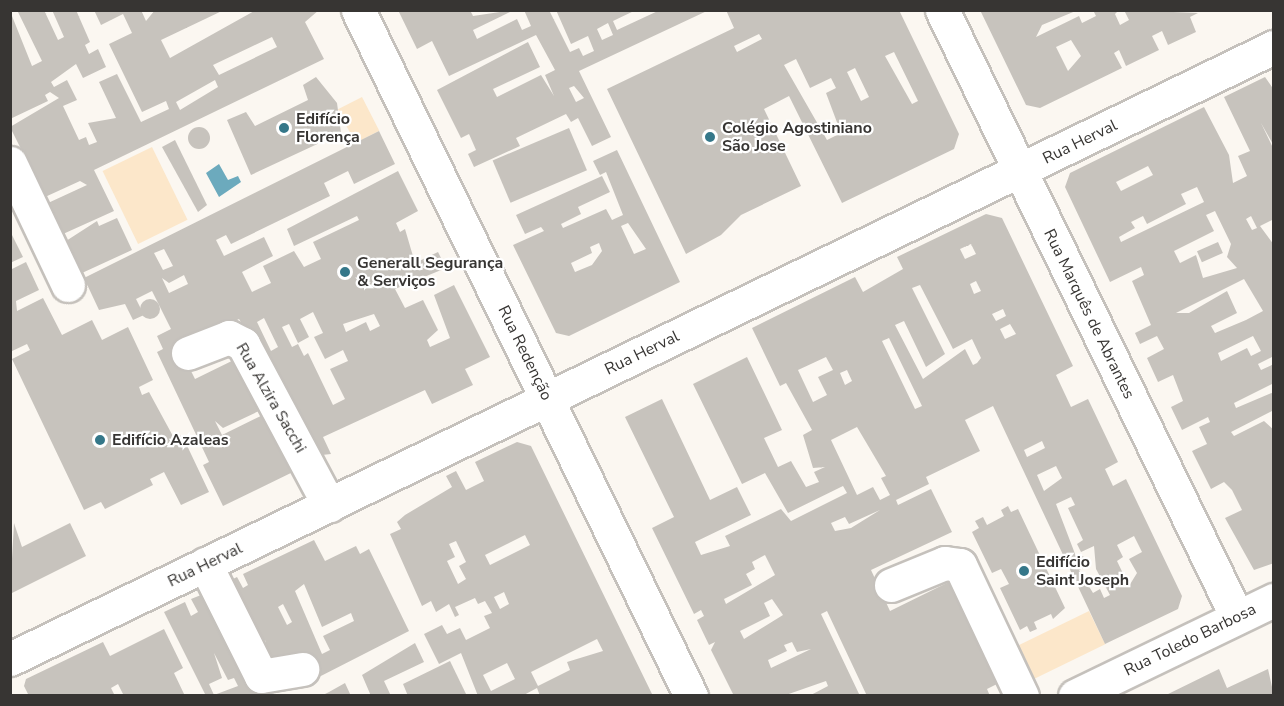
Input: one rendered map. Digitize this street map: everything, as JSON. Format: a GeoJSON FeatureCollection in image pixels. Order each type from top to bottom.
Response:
{"type":"FeatureCollection","features":[{"type":"Feature","properties":{"kind":"street","name":"Rua Redenção"},"geometry":{"type":"LineString","coordinates":[[358,10],[691,696]]}},
{"type":"Feature","properties":{"kind":"street","name":"Rua Marquês de Abrantes"},"geometry":{"type":"LineString","coordinates":[[942,10],[1236,617]]}},
{"type":"Feature","properties":{"kind":"street","name":"Rua Herval"},"geometry":{"type":"LineString","coordinates":[[10,659],[1274,47]]}},
{"type":"Feature","properties":{"kind":"street"},"geometry":{"type":"LineString","coordinates":[[10,163],[68,285]]}},
{"type":"Feature","properties":{"kind":"street","name":"Rua Alzira Sacchi"},"geometry":{"type":"LineString","coordinates":[[188,353],[222,338],[243,344],[329,505]]}},
{"type":"Feature","properties":{"kind":"street"},"geometry":{"type":"LineString","coordinates":[[891,585],[945,563],[960,565],[1022,696]]}},
{"type":"Feature","properties":{"kind":"street"},"geometry":{"type":"LineString","coordinates":[[205,564],[261,676],[302,669]]}},
{"type":"Feature","properties":{"kind":"street","name":"Rua Toledo Barbosa"},"geometry":{"type":"LineString","coordinates":[[1075,696],[1274,600]]}},
{"type":"Feature","properties":{"kind":"shaded area"},"geometry":{"type":"Polygon","coordinates":[[[362,97],[379,131],[355,143],[338,109],[362,97]]]}},
{"type":"Feature","properties":{"kind":"shaded area"},"geometry":{"type":"Polygon","coordinates":[[[152,147],[188,220],[138,244],[103,171],[152,147]]]}},
{"type":"Feature","properties":{"kind":"shaded area"},"geometry":{"type":"Polygon","coordinates":[[[1089,611],[1105,644],[1025,683],[1009,650],[1089,611]]]}},
{"type":"Feature","properties":{"kind":"water"},"geometry":{"type":"Polygon","coordinates":[[[219,164],[228,180],[238,176],[241,182],[219,197],[206,173],[219,164]]]}},
{"type":"Feature","properties":{"kind":"building"},"geometry":{"type":"Polygon","coordinates":[[[17,10],[44,10],[58,40],[64,37],[52,10],[76,10],[90,42],[85,45],[89,54],[98,49],[106,67],[83,78],[76,64],[51,82],[54,87],[67,80],[77,100],[63,106],[79,140],[86,137],[89,145],[97,142],[88,123],[116,118],[99,82],[117,74],[141,122],[169,109],[166,101],[142,112],[109,44],[132,33],[123,14],[101,25],[94,10],[141,10],[146,21],[155,10],[224,10],[161,40],[170,58],[256,10],[319,10],[305,22],[324,59],[94,170],[114,211],[63,234],[48,203],[87,185],[80,181],[45,197],[10,127],[59,98],[50,92],[45,95],[48,101],[10,119],[10,11],[32,66],[42,61],[17,10]],[[272,37],[213,65],[219,75],[277,47],[272,37]],[[215,80],[176,102],[180,110],[218,87],[215,80]]]}},
{"type":"Feature","properties":{"kind":"building"},"geometry":{"type":"Polygon","coordinates":[[[398,10],[470,10],[473,16],[514,10],[473,30],[477,39],[517,19],[522,30],[531,26],[524,10],[549,10],[570,52],[579,48],[583,56],[594,51],[588,36],[571,44],[556,10],[636,10],[613,21],[617,30],[660,10],[709,10],[579,71],[611,137],[592,146],[578,118],[571,122],[566,114],[516,138],[520,146],[474,167],[468,154],[476,150],[469,134],[461,138],[437,90],[528,42],[540,67],[493,89],[497,97],[541,75],[554,96],[545,75],[555,70],[536,35],[449,76],[432,41],[417,49],[398,10]],[[608,23],[597,29],[602,40],[613,35],[608,23]],[[574,86],[569,88],[576,102],[584,98],[574,86]]]}},
{"type":"Feature","properties":{"kind":"building"},"geometry":{"type":"Polygon","coordinates":[[[726,10],[899,10],[959,134],[954,149],[842,203],[789,96],[764,109],[801,186],[741,215],[721,235],[686,254],[607,89],[734,28],[726,10]],[[759,34],[734,46],[737,52],[762,39],[759,34]],[[894,52],[885,56],[912,104],[918,101],[894,52]],[[796,59],[784,65],[827,140],[841,133],[826,93],[836,88],[831,78],[810,88],[796,59]],[[855,68],[847,72],[861,101],[869,97],[855,68]]]}},
{"type":"Feature","properties":{"kind":"building"},"geometry":{"type":"Polygon","coordinates":[[[980,10],[1078,10],[1042,25],[1036,37],[1079,16],[1082,23],[1096,16],[1093,10],[1119,10],[1115,14],[1120,25],[1129,20],[1124,10],[1198,13],[1190,17],[1196,32],[1168,45],[1162,31],[1152,36],[1159,50],[1126,66],[1119,50],[1114,53],[1122,68],[1040,108],[1026,105],[980,10]],[[1071,40],[1056,47],[1068,71],[1081,56],[1071,40]]]}},
{"type":"Feature","properties":{"kind":"building","name":"Edifício Florença"},"geometry":{"type":"Polygon","coordinates":[[[316,77],[337,103],[341,133],[251,175],[227,120],[246,112],[255,126],[308,100],[303,85],[316,77]]]}},
{"type":"Feature","properties":{"kind":"building"},"geometry":{"type":"Polygon","coordinates":[[[1265,77],[1274,90],[1274,146],[1261,123],[1274,150],[1274,219],[1260,226],[1274,245],[1274,356],[1258,364],[1261,370],[1274,364],[1274,383],[1234,403],[1236,408],[1274,392],[1274,410],[1231,432],[1234,436],[1264,421],[1274,430],[1274,563],[1254,570],[1225,518],[1242,510],[1232,490],[1224,482],[1211,489],[1192,451],[1207,444],[1199,427],[1210,422],[1208,417],[1182,430],[1171,407],[1183,401],[1173,375],[1158,382],[1147,358],[1164,349],[1157,336],[1140,344],[1135,333],[1151,325],[1132,281],[1144,275],[1141,267],[1110,282],[1065,187],[1070,173],[1204,107],[1229,155],[1233,183],[1247,176],[1238,156],[1250,151],[1224,97],[1265,77]],[[1148,166],[1116,182],[1121,191],[1153,175],[1148,166]],[[1197,187],[1181,194],[1186,204],[1147,224],[1143,216],[1131,222],[1135,228],[1119,237],[1121,242],[1204,202],[1197,187]],[[1215,211],[1206,215],[1214,231],[1174,251],[1180,263],[1196,255],[1203,278],[1237,268],[1227,257],[1231,244],[1215,211]],[[1251,216],[1246,219],[1252,230],[1257,228],[1251,216]],[[1244,279],[1176,313],[1189,313],[1227,291],[1237,313],[1211,326],[1215,333],[1263,311],[1244,279]],[[1253,336],[1218,353],[1221,361],[1247,348],[1251,356],[1261,351],[1253,336]]]}},
{"type":"Feature","properties":{"kind":"building"},"geometry":{"type":"Polygon","coordinates":[[[199,127],[207,130],[210,138],[207,146],[199,149],[191,146],[188,138],[191,130],[199,127]]]}},
{"type":"Feature","properties":{"kind":"building"},"geometry":{"type":"Polygon","coordinates":[[[569,128],[587,170],[511,203],[493,160],[569,128]]]}},
{"type":"Feature","properties":{"kind":"building"},"geometry":{"type":"Polygon","coordinates":[[[379,131],[395,164],[354,184],[348,171],[324,183],[330,196],[231,244],[226,235],[216,240],[224,256],[264,237],[273,256],[242,272],[252,292],[271,283],[263,266],[294,251],[304,267],[321,259],[313,242],[359,220],[357,216],[294,246],[287,229],[398,171],[418,211],[396,223],[400,232],[405,229],[415,263],[438,252],[446,268],[395,289],[405,308],[423,300],[438,330],[427,340],[430,347],[450,338],[434,295],[454,285],[490,357],[465,369],[473,385],[432,404],[425,390],[323,437],[331,454],[322,455],[239,319],[180,349],[195,379],[242,356],[262,398],[255,401],[259,411],[223,428],[215,421],[222,435],[269,412],[297,470],[223,506],[203,465],[209,462],[157,352],[163,349],[157,336],[171,329],[152,291],[136,299],[144,315],[133,320],[125,304],[99,310],[84,278],[379,131]],[[164,249],[154,253],[163,270],[173,266],[164,249]],[[184,275],[169,283],[162,278],[169,293],[188,284],[184,275]],[[313,312],[300,319],[309,337],[298,343],[289,324],[282,327],[292,347],[298,344],[304,356],[308,353],[333,405],[345,399],[330,369],[348,361],[343,350],[325,359],[314,337],[323,333],[313,312]],[[374,314],[343,324],[346,332],[366,322],[370,331],[380,326],[374,314]],[[264,318],[257,322],[271,351],[278,347],[264,318]]]}},
{"type":"Feature","properties":{"kind":"building"},"geometry":{"type":"Polygon","coordinates":[[[175,140],[207,205],[198,212],[162,147],[175,140]]]}},
{"type":"Feature","properties":{"kind":"building"},"geometry":{"type":"Polygon","coordinates":[[[617,150],[680,282],[569,336],[556,333],[513,245],[544,231],[541,227],[525,234],[516,215],[602,176],[610,192],[578,207],[581,214],[561,224],[563,228],[606,209],[612,220],[623,215],[606,172],[600,175],[593,161],[617,150]],[[628,223],[621,226],[634,254],[646,249],[628,223]],[[599,243],[590,247],[592,253],[571,263],[575,272],[592,265],[602,251],[599,243]]]}},
{"type":"Feature","properties":{"kind":"building"},"geometry":{"type":"Polygon","coordinates":[[[986,214],[1002,218],[1073,366],[1056,375],[1071,407],[1088,399],[1118,462],[1105,469],[1113,486],[1126,479],[1182,596],[1178,609],[1105,644],[993,406],[965,420],[980,451],[926,477],[929,484],[896,500],[898,505],[931,489],[952,532],[871,570],[890,611],[957,578],[1005,680],[987,689],[990,696],[867,696],[827,611],[821,614],[860,696],[809,696],[828,686],[826,681],[783,696],[734,696],[711,650],[715,642],[709,645],[697,620],[704,616],[701,610],[694,614],[652,528],[674,517],[625,417],[662,399],[710,500],[737,487],[751,515],[695,542],[701,555],[730,546],[725,536],[781,509],[791,521],[847,493],[843,486],[788,513],[765,473],[742,484],[693,384],[747,357],[782,430],[764,438],[778,467],[791,461],[806,487],[819,482],[814,472],[825,467],[813,468],[803,435],[812,430],[786,383],[780,386],[752,328],[855,277],[863,292],[903,269],[897,257],[986,214]],[[971,244],[960,249],[965,259],[976,254],[971,244]],[[976,281],[970,284],[974,294],[981,291],[976,281]],[[920,285],[912,288],[945,354],[926,367],[904,321],[895,325],[923,379],[965,349],[973,365],[981,358],[972,339],[953,349],[920,285]],[[1003,309],[992,314],[996,321],[1006,316],[1003,309]],[[1010,324],[1000,329],[1005,339],[1016,334],[1010,324]],[[889,338],[882,341],[915,409],[922,406],[889,338]],[[826,357],[798,370],[813,402],[827,395],[818,377],[833,370],[826,357]],[[847,370],[840,373],[845,385],[852,381],[847,370]],[[857,427],[831,440],[857,495],[873,487],[880,500],[890,495],[881,478],[886,476],[857,427]],[[1042,441],[1024,450],[1027,457],[1045,448],[1042,441]],[[1056,466],[1037,475],[1044,491],[1062,478],[1056,466]],[[1071,497],[1056,504],[1077,559],[1083,556],[1088,566],[1079,570],[1093,593],[1100,589],[1104,598],[1110,595],[1096,569],[1094,546],[1081,552],[1077,544],[1083,540],[1068,508],[1075,505],[1071,497]],[[880,510],[849,524],[845,517],[831,523],[835,531],[851,528],[880,510]],[[1134,536],[1117,545],[1123,557],[1117,561],[1129,586],[1137,573],[1129,559],[1142,552],[1134,536]],[[765,555],[752,562],[755,569],[746,574],[752,585],[724,599],[726,604],[775,575],[765,555]],[[772,599],[764,603],[770,616],[740,631],[744,639],[783,615],[772,599]],[[792,642],[784,645],[787,651],[768,660],[771,668],[811,649],[797,652],[792,642]]]}},
{"type":"Feature","properties":{"kind":"building"},"geometry":{"type":"Polygon","coordinates":[[[117,218],[132,250],[82,273],[66,241],[97,221],[99,226],[117,218]]]}},
{"type":"Feature","properties":{"kind":"building"},"geometry":{"type":"Polygon","coordinates":[[[10,231],[23,257],[10,263],[10,231]]]}},
{"type":"Feature","properties":{"kind":"building"},"geometry":{"type":"Polygon","coordinates":[[[1218,242],[1223,253],[1202,262],[1197,251],[1218,242]]]}},
{"type":"Feature","properties":{"kind":"building"},"geometry":{"type":"Polygon","coordinates":[[[26,262],[39,290],[16,301],[17,311],[43,298],[62,335],[92,320],[102,340],[128,327],[153,380],[139,387],[142,395],[149,392],[174,438],[182,435],[209,492],[181,505],[164,472],[150,479],[153,485],[105,509],[101,502],[84,510],[12,359],[30,350],[27,344],[10,352],[10,270],[26,262]]]}},
{"type":"Feature","properties":{"kind":"building"},"geometry":{"type":"Polygon","coordinates":[[[150,299],[157,302],[160,309],[157,316],[150,319],[143,316],[140,309],[143,302],[150,299]]]}},
{"type":"Feature","properties":{"kind":"building"},"geometry":{"type":"Polygon","coordinates":[[[517,442],[531,446],[653,696],[540,696],[537,688],[522,696],[478,696],[461,653],[439,664],[424,634],[442,625],[447,634],[460,628],[466,640],[490,628],[484,616],[492,613],[485,601],[478,604],[475,598],[455,607],[459,615],[455,617],[449,604],[436,612],[431,601],[422,606],[390,534],[401,529],[397,522],[405,515],[452,487],[446,476],[456,471],[466,490],[484,481],[475,462],[517,442]],[[525,535],[485,555],[490,565],[530,545],[525,535]],[[456,541],[449,544],[455,557],[447,561],[458,584],[466,579],[459,566],[466,562],[456,541]],[[504,592],[494,597],[500,609],[509,604],[504,592]],[[597,639],[531,672],[538,686],[570,670],[567,662],[603,651],[597,639]],[[507,663],[483,675],[491,691],[515,679],[507,663]]]}},
{"type":"Feature","properties":{"kind":"building","name":"Edifício Saint Joseph"},"geometry":{"type":"Polygon","coordinates":[[[1008,506],[1011,512],[1018,509],[1065,608],[1053,619],[1051,614],[1034,622],[1037,629],[1030,632],[1027,626],[1020,630],[1000,588],[1009,584],[1001,569],[992,573],[972,532],[979,528],[975,521],[983,517],[987,525],[1004,516],[1001,510],[1008,506]]]}},
{"type":"Feature","properties":{"kind":"building"},"geometry":{"type":"Polygon","coordinates":[[[14,523],[22,547],[70,523],[86,556],[10,594],[14,523]]]}},
{"type":"Feature","properties":{"kind":"building"},"geometry":{"type":"Polygon","coordinates":[[[314,540],[325,561],[356,546],[360,554],[369,549],[409,631],[315,679],[305,660],[274,675],[265,640],[259,643],[221,585],[237,577],[243,588],[248,585],[243,574],[314,540]],[[304,584],[295,591],[322,654],[330,650],[323,636],[354,621],[351,613],[322,627],[304,584]],[[283,604],[278,607],[287,625],[292,622],[283,604]]]}},
{"type":"Feature","properties":{"kind":"building"},"geometry":{"type":"Polygon","coordinates":[[[206,593],[255,696],[206,696],[164,612],[185,602],[191,616],[198,612],[191,599],[206,593]],[[214,653],[222,678],[209,684],[214,695],[238,686],[234,678],[228,680],[214,653]]]}},
{"type":"Feature","properties":{"kind":"building"},"geometry":{"type":"Polygon","coordinates":[[[164,629],[183,668],[174,673],[185,696],[124,696],[118,684],[111,688],[115,696],[29,696],[24,686],[26,679],[103,642],[110,656],[164,629]]]}},
{"type":"Feature","properties":{"kind":"building"},"geometry":{"type":"Polygon","coordinates":[[[415,643],[424,662],[384,681],[391,696],[371,696],[362,675],[415,643]]]}},
{"type":"Feature","properties":{"kind":"building"},"geometry":{"type":"Polygon","coordinates":[[[450,661],[467,696],[408,696],[403,684],[450,661]]]}},
{"type":"Feature","properties":{"kind":"building"},"geometry":{"type":"Polygon","coordinates":[[[1219,669],[1227,688],[1268,669],[1274,696],[1164,696],[1219,669]]]}},
{"type":"Feature","properties":{"kind":"building"},"geometry":{"type":"Polygon","coordinates":[[[345,683],[351,696],[321,696],[329,692],[345,683]]]}},
{"type":"Feature","properties":{"kind":"place","name":"Edifício Florença"},"geometry":{"type":"Point","coordinates":[284,128]}},
{"type":"Feature","properties":{"kind":"place","name":"Colégio Agostiniano São Jose"},"geometry":{"type":"Point","coordinates":[710,137]}},
{"type":"Feature","properties":{"kind":"place","name":"Generall Segurança & Serviços"},"geometry":{"type":"Point","coordinates":[345,272]}},
{"type":"Feature","properties":{"kind":"place","name":"Edifício Azaleas"},"geometry":{"type":"Point","coordinates":[100,440]}},
{"type":"Feature","properties":{"kind":"place","name":"Edifício Saint Joseph"},"geometry":{"type":"Point","coordinates":[1024,571]}}]}
